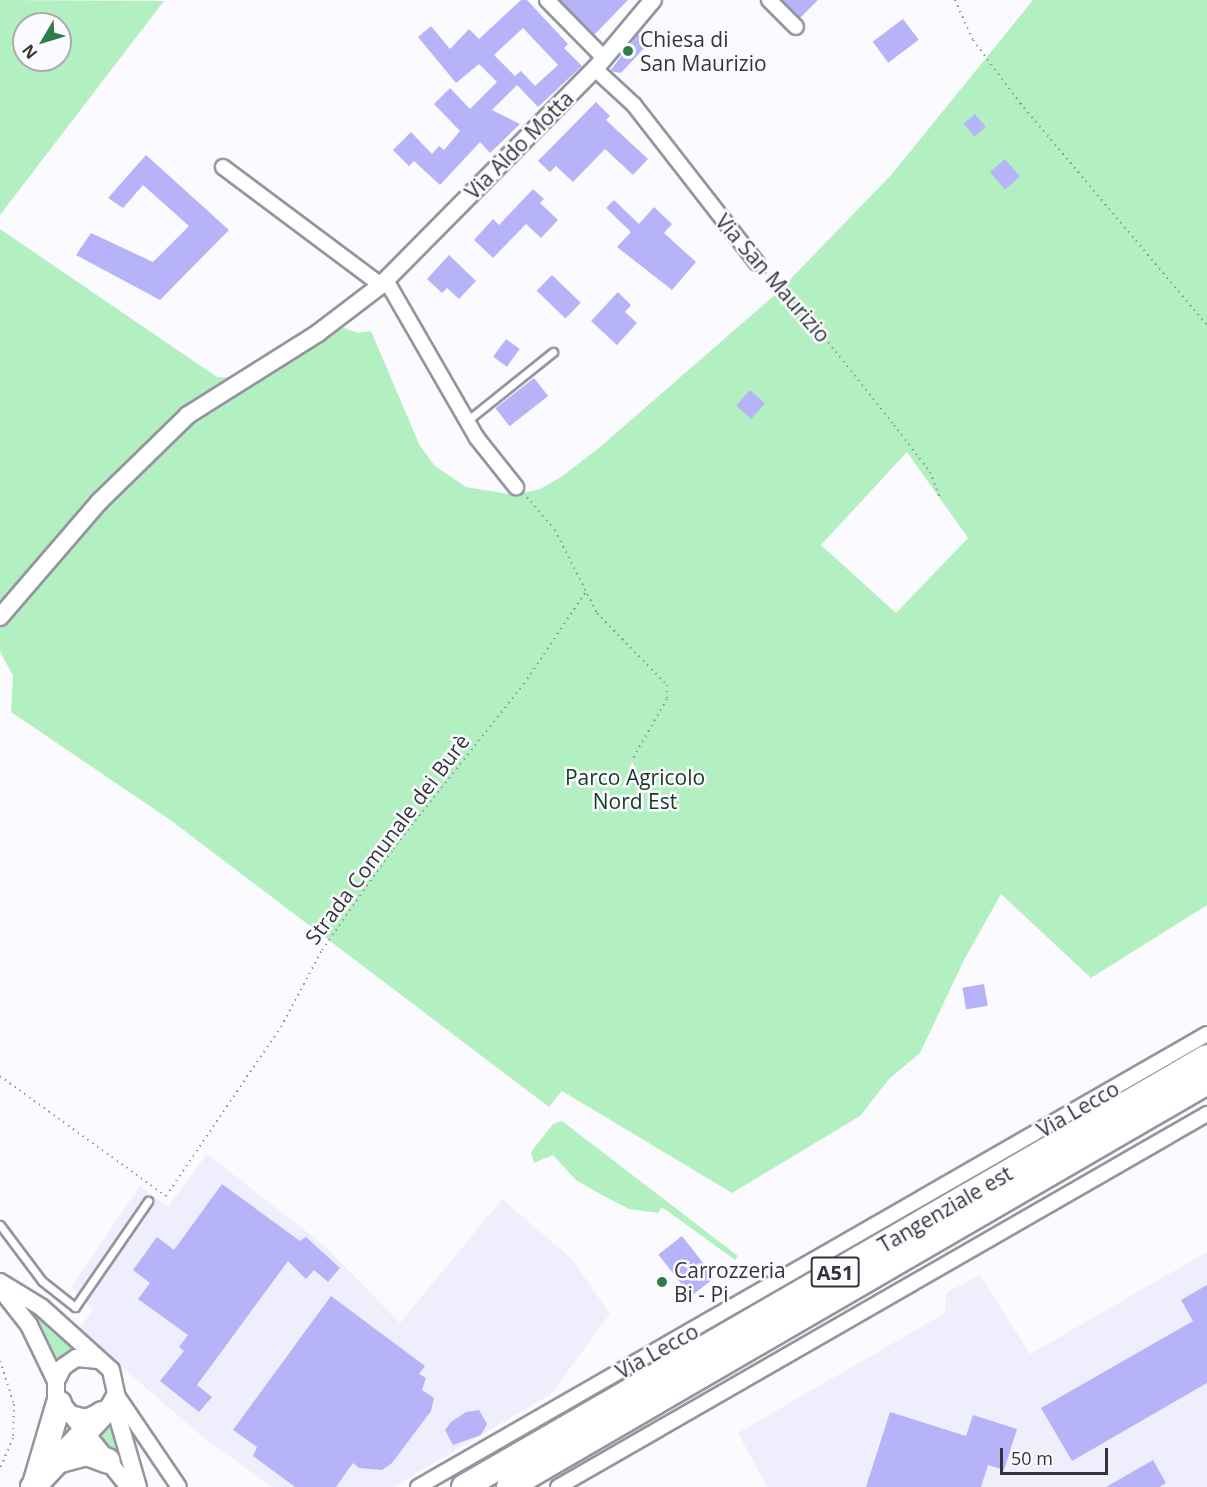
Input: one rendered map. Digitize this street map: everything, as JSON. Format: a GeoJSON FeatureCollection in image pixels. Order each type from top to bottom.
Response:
{"type":"FeatureCollection","features":[{"type":"Feature","properties":{"kind":"highway","name":"Tangenziale est"},"geometry":{"type":"LineString","coordinates":[[464,1487],[1207,1057]]}},
{"type":"Feature","properties":{"kind":"highway","name":"Tangenziale est"},"geometry":{"type":"LineString","coordinates":[[510,1487],[1207,1082]]}},
{"type":"Feature","properties":{"kind":"highway"},"geometry":{"type":"LineString","coordinates":[[67,1407],[110,1403]]}},
{"type":"Feature","properties":{"kind":"highway"},"geometry":{"type":"LineString","coordinates":[[61,1460],[67,1407]]}},
{"type":"Feature","properties":{"kind":"highway"},"geometry":{"type":"LineString","coordinates":[[34,1487],[67,1407]]}},
{"type":"Feature","properties":{"kind":"highway"},"geometry":{"type":"LineString","coordinates":[[34,1487],[61,1460],[87,1453],[108,1461]]}},
{"type":"Feature","properties":{"kind":"street","name":"Via San Maurizio"},"geometry":{"type":"LineString","coordinates":[[547,0],[634,105],[757,263]]}},
{"type":"Feature","properties":{"kind":"street","name":"Via Aldo Motta"},"geometry":{"type":"LineString","coordinates":[[0,617],[99,502],[188,415],[318,333],[383,283],[598,63],[653,0]]}},
{"type":"Feature","properties":{"kind":"street"},"geometry":{"type":"LineString","coordinates":[[769,0],[796,27]]}},
{"type":"Feature","properties":{"kind":"street"},"geometry":{"type":"LineString","coordinates":[[222,167],[383,283],[477,438],[516,487]]}},
{"type":"Feature","properties":{"kind":"street","name":"Via Lecco"},"geometry":{"type":"LineString","coordinates":[[418,1487],[1207,1034]]}},
{"type":"Feature","properties":{"kind":"street"},"geometry":{"type":"LineString","coordinates":[[558,1487],[1207,1114]]}},
{"type":"Feature","properties":{"kind":"street"},"geometry":{"type":"LineString","coordinates":[[0,1282],[40,1307],[111,1370],[110,1403],[138,1487]]}},
{"type":"Feature","properties":{"kind":"street"},"geometry":{"type":"LineString","coordinates":[[0,1288],[29,1325],[67,1407],[129,1487]]}},
{"type":"Feature","properties":{"kind":"street"},"geometry":{"type":"LineString","coordinates":[[67,1407],[69,1362],[84,1357],[98,1360]]}},
{"type":"Feature","properties":{"kind":"street"},"geometry":{"type":"LineString","coordinates":[[110,1403],[179,1487]]}},
{"type":"Feature","properties":{"kind":"lane"},"geometry":{"type":"LineString","coordinates":[[468,420],[553,352]]}},
{"type":"Feature","properties":{"kind":"lane"},"geometry":{"type":"LineString","coordinates":[[0,1225],[42,1281],[75,1307],[148,1201]]}},
{"type":"Feature","properties":{"kind":"path"},"geometry":{"type":"LineString","coordinates":[[955,0],[973,40],[1020,103],[1207,325]]}},
{"type":"Feature","properties":{"kind":"path","name":"Via San Maurizio"},"geometry":{"type":"LineString","coordinates":[[757,263],[806,314],[894,424],[930,472],[939,496]]}},
{"type":"Feature","properties":{"kind":"path"},"geometry":{"type":"LineString","coordinates":[[516,487],[555,530],[585,593],[615,635],[667,686],[667,699],[633,758]]}},
{"type":"Feature","properties":{"kind":"path","name":"Strada Comunale dei Burè"},"geometry":{"type":"LineString","coordinates":[[0,1076],[166,1196],[281,1027],[322,950],[393,849],[524,684],[585,593]]}},
{"type":"Feature","properties":{"kind":"path"},"geometry":{"type":"LineString","coordinates":[[0,1361],[14,1404],[13,1438],[0,1469]]}},
{"type":"Feature","properties":{"kind":"shaded area"},"geometry":{"type":"Polygon","coordinates":[[[207,1154],[325,1246],[400,1323],[502,1199],[572,1259],[610,1314],[551,1394],[393,1487],[272,1487],[203,1437],[79,1330],[93,1309],[71,1287],[140,1186],[168,1207],[207,1154]]]}},
{"type":"Feature","properties":{"kind":"shaded area"},"geometry":{"type":"Polygon","coordinates":[[[1207,1252],[1207,1487],[767,1487],[738,1433],[945,1313],[946,1293],[980,1275],[1030,1354],[1207,1252]]]}},
{"type":"Feature","properties":{"kind":"green space"},"geometry":{"type":"Polygon","coordinates":[[[0,0],[164,1],[0,215],[0,0]]]}},
{"type":"Feature","properties":{"kind":"green space","name":"Parco Agricolo Nord Est"},"geometry":{"type":"Polygon","coordinates":[[[1033,0],[1207,0],[1207,905],[1091,978],[1001,894],[964,960],[920,1053],[889,1079],[860,1116],[732,1193],[562,1091],[549,1107],[169,819],[11,712],[13,676],[0,651],[0,229],[217,377],[234,378],[339,326],[358,333],[371,331],[420,446],[435,466],[466,487],[515,495],[540,489],[561,477],[599,448],[778,292],[892,174],[1033,0]],[[907,452],[821,545],[896,613],[968,538],[907,452]]]}},
{"type":"Feature","properties":{"kind":"green space"},"geometry":{"type":"Polygon","coordinates":[[[562,1121],[738,1256],[735,1260],[662,1207],[658,1213],[629,1209],[576,1180],[553,1155],[534,1163],[531,1152],[553,1124],[562,1121]]]}},
{"type":"Feature","properties":{"kind":"green space"},"geometry":{"type":"Polygon","coordinates":[[[33,1309],[76,1345],[75,1350],[57,1359],[33,1309]]]}},
{"type":"Feature","properties":{"kind":"green space"},"geometry":{"type":"Polygon","coordinates":[[[111,1419],[118,1451],[129,1479],[96,1434],[111,1419]]]}},
{"type":"Feature","properties":{"kind":"building"},"geometry":{"type":"Polygon","coordinates":[[[521,0],[527,0],[568,44],[564,48],[582,66],[538,107],[517,85],[492,110],[520,124],[490,153],[480,142],[440,185],[414,161],[409,166],[393,150],[411,132],[432,154],[439,146],[444,150],[460,131],[434,104],[450,88],[470,109],[497,82],[479,64],[456,83],[418,37],[431,26],[450,49],[469,29],[479,39],[521,0]],[[523,28],[494,55],[515,76],[521,71],[535,86],[558,65],[523,28]]]}},
{"type":"Feature","properties":{"kind":"building"},"geometry":{"type":"Polygon","coordinates":[[[560,0],[628,0],[594,35],[560,0]]]}},
{"type":"Feature","properties":{"kind":"building"},"geometry":{"type":"Polygon","coordinates":[[[782,0],[818,0],[800,18],[782,0]]]}},
{"type":"Feature","properties":{"kind":"building"},"geometry":{"type":"Polygon","coordinates":[[[903,19],[919,40],[888,63],[873,42],[903,19]]]}},
{"type":"Feature","properties":{"kind":"building"},"geometry":{"type":"Polygon","coordinates":[[[638,34],[648,44],[621,73],[610,71],[638,34]]]}},
{"type":"Feature","properties":{"kind":"building"},"geometry":{"type":"Polygon","coordinates":[[[596,102],[610,116],[606,120],[648,159],[633,175],[605,149],[573,182],[556,166],[550,172],[538,161],[596,102]]]}},
{"type":"Feature","properties":{"kind":"building"},"geometry":{"type":"Polygon","coordinates":[[[975,114],[986,127],[974,137],[964,124],[975,114]]]}},
{"type":"Feature","properties":{"kind":"building"},"geometry":{"type":"Polygon","coordinates":[[[146,155],[229,230],[160,300],[76,255],[91,233],[153,262],[189,226],[143,185],[123,208],[108,198],[146,155]]]}},
{"type":"Feature","properties":{"kind":"building"},"geometry":{"type":"Polygon","coordinates":[[[1005,159],[1020,176],[1005,189],[990,172],[1005,159]]]}},
{"type":"Feature","properties":{"kind":"building"},"geometry":{"type":"Polygon","coordinates":[[[533,189],[544,199],[540,203],[558,220],[541,238],[526,224],[493,258],[474,240],[493,219],[499,225],[533,189]]]}},
{"type":"Feature","properties":{"kind":"building"},"geometry":{"type":"Polygon","coordinates":[[[614,200],[639,224],[654,207],[672,224],[664,233],[696,262],[672,290],[617,247],[631,232],[606,208],[614,200]]]}},
{"type":"Feature","properties":{"kind":"building"},"geometry":{"type":"Polygon","coordinates":[[[449,255],[476,281],[459,299],[447,288],[442,293],[427,279],[449,255]]]}},
{"type":"Feature","properties":{"kind":"building"},"geometry":{"type":"Polygon","coordinates":[[[552,275],[581,303],[565,319],[537,291],[552,275]]]}},
{"type":"Feature","properties":{"kind":"building"},"geometry":{"type":"Polygon","coordinates":[[[618,292],[631,305],[625,312],[637,323],[617,345],[591,321],[618,292]]]}},
{"type":"Feature","properties":{"kind":"building"},"geometry":{"type":"Polygon","coordinates":[[[506,339],[520,349],[507,367],[493,357],[506,339]]]}},
{"type":"Feature","properties":{"kind":"building"},"geometry":{"type":"Polygon","coordinates":[[[534,378],[548,396],[510,426],[495,408],[534,378]]]}},
{"type":"Feature","properties":{"kind":"building"},"geometry":{"type":"Polygon","coordinates":[[[750,390],[765,403],[751,419],[736,406],[750,390]]]}},
{"type":"Feature","properties":{"kind":"building"},"geometry":{"type":"Polygon","coordinates":[[[984,984],[988,1006],[966,1009],[962,988],[984,984]]]}},
{"type":"Feature","properties":{"kind":"building"},"geometry":{"type":"Polygon","coordinates":[[[222,1184],[300,1241],[306,1237],[340,1268],[328,1282],[314,1270],[306,1279],[288,1261],[197,1385],[212,1397],[199,1412],[160,1381],[184,1351],[179,1347],[188,1335],[138,1299],[150,1283],[133,1270],[157,1237],[174,1250],[222,1184]]]}},
{"type":"Feature","properties":{"kind":"building"},"geometry":{"type":"Polygon","coordinates":[[[682,1236],[715,1278],[691,1296],[658,1254],[682,1236]]]}},
{"type":"Feature","properties":{"kind":"building"},"geometry":{"type":"Polygon","coordinates":[[[1207,1285],[1207,1383],[1072,1461],[1041,1408],[1193,1321],[1181,1300],[1207,1285]]]}},
{"type":"Feature","properties":{"kind":"building"},"geometry":{"type":"Polygon","coordinates":[[[331,1296],[425,1366],[419,1374],[426,1378],[422,1390],[434,1398],[431,1411],[392,1463],[382,1470],[359,1468],[353,1463],[336,1487],[295,1487],[253,1456],[257,1447],[233,1430],[331,1296]]]}},
{"type":"Feature","properties":{"kind":"building"},"geometry":{"type":"Polygon","coordinates":[[[479,1410],[487,1424],[481,1435],[453,1445],[445,1430],[451,1422],[466,1412],[479,1410]]]}},
{"type":"Feature","properties":{"kind":"building"},"geometry":{"type":"Polygon","coordinates":[[[890,1412],[966,1436],[973,1415],[1017,1429],[1004,1470],[988,1465],[981,1487],[866,1487],[890,1412]]]}},
{"type":"Feature","properties":{"kind":"building"},"geometry":{"type":"Polygon","coordinates":[[[1153,1460],[1166,1483],[1159,1487],[1106,1487],[1153,1460]]]}},
{"type":"Feature","properties":{"kind":"place","name":"Chiesa di San Maurizio"},"geometry":{"type":"Point","coordinates":[628,51]}},
{"type":"Feature","properties":{"kind":"place","name":"Carrozzeria Bi - Pi"},"geometry":{"type":"Point","coordinates":[662,1282]}}]}
